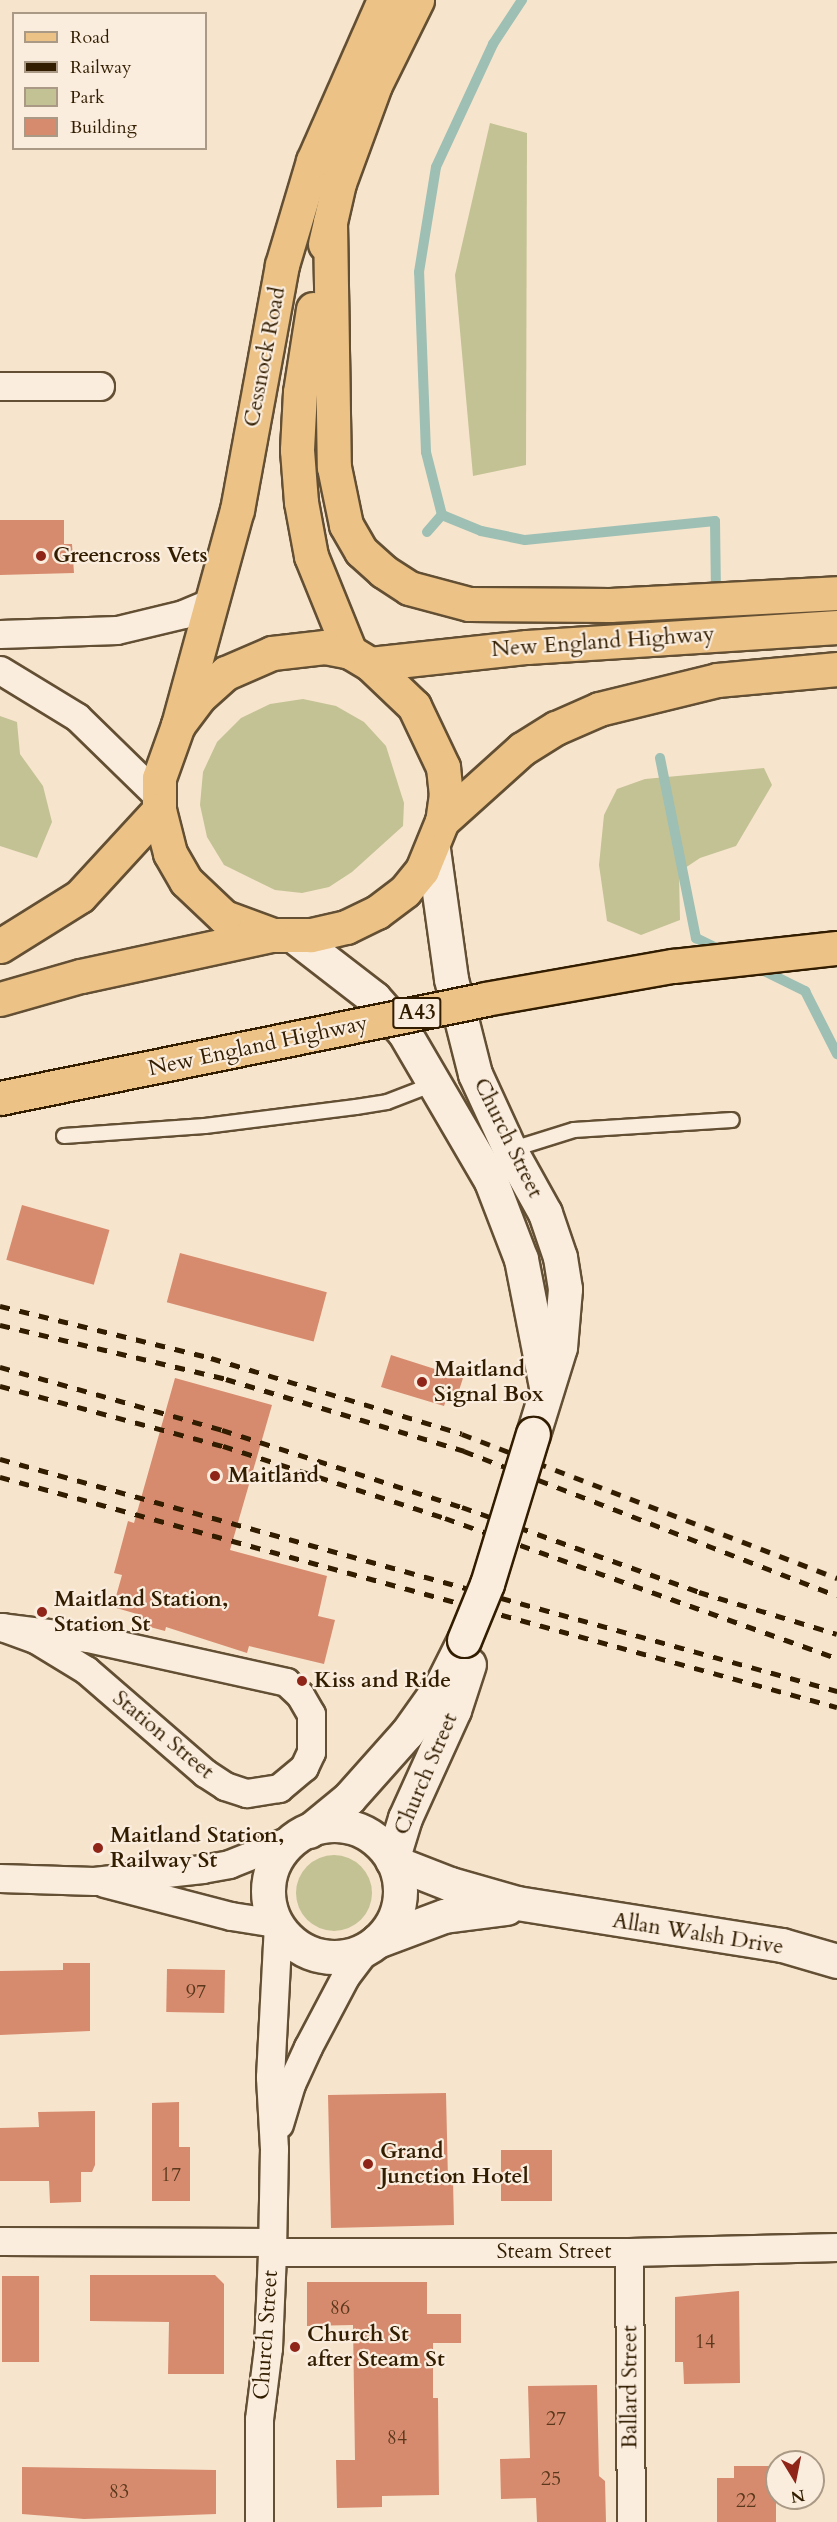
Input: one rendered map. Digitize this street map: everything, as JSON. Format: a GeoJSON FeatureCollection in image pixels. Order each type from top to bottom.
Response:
{"type":"FeatureCollection","features":[{"type":"Feature","properties":{"kind":"main road","name":"Cessnock Road"},"geometry":{"type":"LineString","coordinates":[[178,725],[237,510],[282,265],[313,161],[384,0]]}},
{"type":"Feature","properties":{"kind":"main road","name":"Cessnock Road"},"geometry":{"type":"LineString","coordinates":[[360,658],[311,556],[300,502],[297,450],[305,358],[339,183],[375,85],[417,0]]}},
{"type":"Feature","properties":{"kind":"main road"},"geometry":{"type":"LineString","coordinates":[[330,222],[329,371],[334,467],[346,525],[361,551],[383,571],[409,588],[480,604],[609,605],[837,593]]}},
{"type":"Feature","properties":{"kind":"main road","name":"New England Highway"},"geometry":{"type":"LineString","coordinates":[[178,725],[199,697],[226,673],[248,661],[300,649],[325,647],[360,658],[837,627]]}},
{"type":"Feature","properties":{"kind":"main road"},"geometry":{"type":"LineString","coordinates":[[360,658],[414,706],[432,737],[443,767],[446,794],[437,835]]}},
{"type":"Feature","properties":{"kind":"main road"},"geometry":{"type":"LineString","coordinates":[[0,999],[81,976],[284,936],[346,927],[377,912],[405,891],[437,835],[522,749],[556,728],[599,710],[717,680],[837,669]]}},
{"type":"Feature","properties":{"kind":"main road"},"geometry":{"type":"LineString","coordinates":[[178,725],[166,750],[158,802],[170,853],[186,881],[224,917],[284,936]]}},
{"type":"Feature","properties":{"kind":"main road"},"geometry":{"type":"LineString","coordinates":[[0,946],[80,896],[158,802]]}},
{"type":"Feature","properties":{"kind":"main road","name":"Church Street"},"geometry":{"type":"LineString","coordinates":[[393,1861],[424,1771],[454,1710],[469,1641],[560,1347],[564,1279],[545,1213],[510,1150],[476,1074],[451,979],[437,835]]}},
{"type":"Feature","properties":{"kind":"main road","name":"Church Street"},"geometry":{"type":"LineString","coordinates":[[284,936],[374,998],[404,1032],[436,1083],[491,1181],[513,1238],[529,1294],[547,1389]]}},
{"type":"Feature","properties":{"kind":"main road","name":"New England Highway"},"geometry":{"type":"LineString","coordinates":[[0,1098],[497,997],[673,966],[837,948]]}},
{"type":"Feature","properties":{"kind":"main road","name":"Church Street"},"geometry":{"type":"LineString","coordinates":[[303,1834],[355,1792],[407,1733],[469,1641]]}},
{"type":"Feature","properties":{"kind":"main road"},"geometry":{"type":"LineString","coordinates":[[336,1825],[363,1832],[385,1848],[393,1861],[400,1890],[399,1905],[387,1931],[373,1944],[344,1956],[318,1955],[295,1945],[277,1924],[268,1897],[268,1883],[278,1857],[303,1834],[336,1825]]}},
{"type":"Feature","properties":{"kind":"main road","name":"Allan Walsh Drive"},"geometry":{"type":"LineString","coordinates":[[393,1861],[473,1891],[558,1912]]}},
{"type":"Feature","properties":{"kind":"main road","name":"Allan Walsh Drive"},"geometry":{"type":"LineString","coordinates":[[373,1944],[462,1911],[518,1908],[782,1946],[837,1961]]}},
{"type":"Feature","properties":{"kind":"street"},"geometry":{"type":"LineString","coordinates":[[0,386],[100,386]]}},
{"type":"Feature","properties":{"kind":"street"},"geometry":{"type":"LineString","coordinates":[[0,634],[117,630],[183,614],[213,602]]}},
{"type":"Feature","properties":{"kind":"street"},"geometry":{"type":"LineString","coordinates":[[0,669],[77,717],[158,802]]}},
{"type":"Feature","properties":{"kind":"street","name":"Station Street"},"geometry":{"type":"LineString","coordinates":[[1,1627],[88,1638],[286,1682],[300,1695],[311,1714],[311,1752],[304,1767],[279,1788],[246,1793],[225,1786],[205,1773],[86,1670],[35,1639],[1,1627]]}},
{"type":"Feature","properties":{"kind":"street"},"geometry":{"type":"LineString","coordinates":[[0,1878],[94,1881],[229,1864],[303,1834]]}},
{"type":"Feature","properties":{"kind":"street"},"geometry":{"type":"LineString","coordinates":[[94,1881],[231,1916],[277,1924]]}},
{"type":"Feature","properties":{"kind":"street","name":"Church Street"},"geometry":{"type":"LineString","coordinates":[[259,2522],[259,2419],[268,2348],[272,2247],[274,2149],[270,2077],[277,1924]]}},
{"type":"Feature","properties":{"kind":"street","name":"Church Street"},"geometry":{"type":"LineString","coordinates":[[274,2149],[291,2084],[304,2056],[345,1977],[373,1944]]}},
{"type":"Feature","properties":{"kind":"street","name":"Steam Street"},"geometry":{"type":"LineString","coordinates":[[0,2241],[629,2252],[837,2247]]}},
{"type":"Feature","properties":{"kind":"street","name":"Ballard Street"},"geometry":{"type":"LineString","coordinates":[[629,2252],[631,2522]]}},
{"type":"Feature","properties":{"kind":"lane"},"geometry":{"type":"LineString","coordinates":[[64,1136],[205,1126],[356,1107],[387,1102],[436,1083]]}},
{"type":"Feature","properties":{"kind":"lane"},"geometry":{"type":"LineString","coordinates":[[510,1150],[574,1130],[732,1120]]}},
{"type":"Feature","properties":{"kind":"green space"},"geometry":{"type":"Polygon","coordinates":[[[490,123],[527,133],[526,465],[473,476],[455,275],[490,123]]]}},
{"type":"Feature","properties":{"kind":"green space"},"geometry":{"type":"Polygon","coordinates":[[[303,699],[336,706],[364,722],[386,746],[404,803],[403,826],[352,872],[329,887],[302,893],[275,890],[224,865],[207,837],[200,805],[203,772],[217,742],[241,718],[270,704],[303,699]]]}},
{"type":"Feature","properties":{"kind":"green space"},"geometry":{"type":"Polygon","coordinates":[[[0,716],[17,722],[20,754],[43,786],[52,822],[37,858],[0,846],[0,716]]]}},
{"type":"Feature","properties":{"kind":"green space"},"geometry":{"type":"Polygon","coordinates":[[[764,768],[772,785],[736,846],[700,858],[679,872],[680,920],[641,935],[607,921],[599,865],[604,815],[617,789],[645,779],[764,768]]]}},
{"type":"Feature","properties":{"kind":"green space"},"geometry":{"type":"Polygon","coordinates":[[[334,1855],[349,1858],[361,1866],[369,1878],[372,1893],[369,1908],[361,1920],[349,1928],[334,1931],[319,1928],[307,1920],[299,1908],[296,1893],[299,1878],[307,1866],[319,1858],[334,1855]]]}},
{"type":"Feature","properties":{"kind":"building","name":"Greencross Vets"},"geometry":{"type":"Polygon","coordinates":[[[0,520],[64,520],[64,544],[72,544],[74,573],[0,575],[0,520]]]}},
{"type":"Feature","properties":{"kind":"building"},"geometry":{"type":"Polygon","coordinates":[[[22,1205],[109,1230],[94,1285],[6,1260],[22,1205]]]}},
{"type":"Feature","properties":{"kind":"building"},"geometry":{"type":"Polygon","coordinates":[[[180,1253],[327,1292],[314,1342],[167,1302],[180,1253]]]}},
{"type":"Feature","properties":{"kind":"building","name":"Maitland Signal Box"},"geometry":{"type":"Polygon","coordinates":[[[391,1355],[463,1378],[455,1403],[446,1400],[444,1406],[381,1387],[391,1355]]]}},
{"type":"Feature","properties":{"kind":"building"},"geometry":{"type":"Polygon","coordinates":[[[175,1378],[272,1405],[230,1550],[327,1576],[318,1616],[335,1620],[324,1664],[249,1646],[247,1653],[166,1627],[165,1631],[135,1623],[137,1614],[113,1607],[122,1575],[114,1573],[128,1521],[134,1523],[175,1378]]]}},
{"type":"Feature","properties":{"kind":"building"},"geometry":{"type":"Polygon","coordinates":[[[63,1963],[90,1963],[90,2031],[0,2035],[0,1971],[63,1970],[63,1963]]]}},
{"type":"Feature","properties":{"kind":"building"},"geometry":{"type":"Polygon","coordinates":[[[167,1969],[225,1970],[224,2013],[166,2012],[167,1969]]]}},
{"type":"Feature","properties":{"kind":"building","name":"Grand Junction Hotel"},"geometry":{"type":"Polygon","coordinates":[[[446,2093],[448,2180],[453,2180],[454,2225],[331,2228],[328,2095],[446,2093]]]}},
{"type":"Feature","properties":{"kind":"building"},"geometry":{"type":"Polygon","coordinates":[[[179,2102],[179,2147],[190,2147],[190,2201],[152,2201],[152,2103],[179,2102]]]}},
{"type":"Feature","properties":{"kind":"building"},"geometry":{"type":"Polygon","coordinates":[[[95,2111],[95,2165],[92,2172],[81,2172],[81,2202],[50,2203],[49,2181],[0,2181],[0,2128],[39,2127],[38,2112],[95,2111]]]}},
{"type":"Feature","properties":{"kind":"building"},"geometry":{"type":"Polygon","coordinates":[[[501,2150],[552,2150],[552,2201],[501,2201],[501,2150]]]}},
{"type":"Feature","properties":{"kind":"building"},"geometry":{"type":"Polygon","coordinates":[[[90,2275],[215,2275],[224,2284],[224,2374],[168,2374],[169,2322],[90,2321],[90,2275]]]}},
{"type":"Feature","properties":{"kind":"building"},"geometry":{"type":"Polygon","coordinates":[[[2,2276],[39,2276],[39,2362],[2,2362],[2,2276]]]}},
{"type":"Feature","properties":{"kind":"building"},"geometry":{"type":"Polygon","coordinates":[[[307,2282],[427,2282],[427,2314],[461,2314],[461,2343],[433,2343],[433,2398],[438,2398],[439,2495],[382,2496],[382,2507],[337,2508],[336,2460],[355,2460],[353,2325],[307,2326],[307,2282]]]}},
{"type":"Feature","properties":{"kind":"building"},"geometry":{"type":"Polygon","coordinates":[[[739,2291],[740,2383],[684,2384],[683,2362],[675,2362],[675,2297],[739,2291]]]}},
{"type":"Feature","properties":{"kind":"building"},"geometry":{"type":"Polygon","coordinates":[[[597,2385],[599,2476],[605,2481],[606,2522],[537,2522],[536,2498],[501,2499],[500,2459],[530,2458],[528,2386],[597,2385]]]}},
{"type":"Feature","properties":{"kind":"building"},"geometry":{"type":"Polygon","coordinates":[[[734,2466],[765,2466],[765,2510],[776,2510],[776,2522],[717,2522],[717,2478],[734,2478],[734,2466]]]}},
{"type":"Feature","properties":{"kind":"building"},"geometry":{"type":"Polygon","coordinates":[[[22,2467],[216,2470],[216,2514],[84,2519],[22,2514],[22,2467]]]}},
{"type":"Feature","properties":{"kind":"waterway"},"geometry":{"type":"LineString","coordinates":[[427,532],[442,515],[426,452],[419,272],[436,167],[493,44],[522,0]]}},
{"type":"Feature","properties":{"kind":"waterway"},"geometry":{"type":"LineString","coordinates":[[442,515],[481,531],[525,540],[715,521],[716,589]]}},
{"type":"Feature","properties":{"kind":"waterway"},"geometry":{"type":"LineString","coordinates":[[660,758],[696,938],[723,951]]}},
{"type":"Feature","properties":{"kind":"waterway"},"geometry":{"type":"LineString","coordinates":[[756,967],[805,991],[837,1054]]}},
{"type":"Feature","properties":{"kind":"railway"},"geometry":{"type":"LineString","coordinates":[[0,1306],[211,1358],[462,1434],[837,1578]]}},
{"type":"Feature","properties":{"kind":"railway"},"geometry":{"type":"LineString","coordinates":[[0,1325],[226,1379],[464,1451],[837,1596]]}},
{"type":"Feature","properties":{"kind":"railway"},"geometry":{"type":"LineString","coordinates":[[0,1367],[222,1430],[462,1507],[699,1592],[837,1634]]}},
{"type":"Feature","properties":{"kind":"railway"},"geometry":{"type":"LineString","coordinates":[[0,1386],[223,1446],[445,1518],[837,1658]]}},
{"type":"Feature","properties":{"kind":"railway"},"geometry":{"type":"LineString","coordinates":[[0,1459],[837,1691]]}},
{"type":"Feature","properties":{"kind":"railway"},"geometry":{"type":"LineString","coordinates":[[0,1477],[837,1707]]}},
{"type":"Feature","properties":{"kind":"place","name":"Greencross Vets"},"geometry":{"type":"Point","coordinates":[41,556]}},
{"type":"Feature","properties":{"kind":"place","name":"Maitland Signal Box"},"geometry":{"type":"Point","coordinates":[422,1382]}},
{"type":"Feature","properties":{"kind":"place","name":"Maitland"},"geometry":{"type":"Point","coordinates":[215,1476]}},
{"type":"Feature","properties":{"kind":"place","name":"Maitland Station, Station St"},"geometry":{"type":"Point","coordinates":[42,1612]}},
{"type":"Feature","properties":{"kind":"place","name":"Kiss and Ride"},"geometry":{"type":"Point","coordinates":[302,1681]}},
{"type":"Feature","properties":{"kind":"place","name":"Maitland Station, Railway St"},"geometry":{"type":"Point","coordinates":[98,1848]}},
{"type":"Feature","properties":{"kind":"place","name":"Grand Junction Hotel"},"geometry":{"type":"Point","coordinates":[368,2164]}},
{"type":"Feature","properties":{"kind":"place","name":"Church St after Steam St"},"geometry":{"type":"Point","coordinates":[295,2347]}}]}
